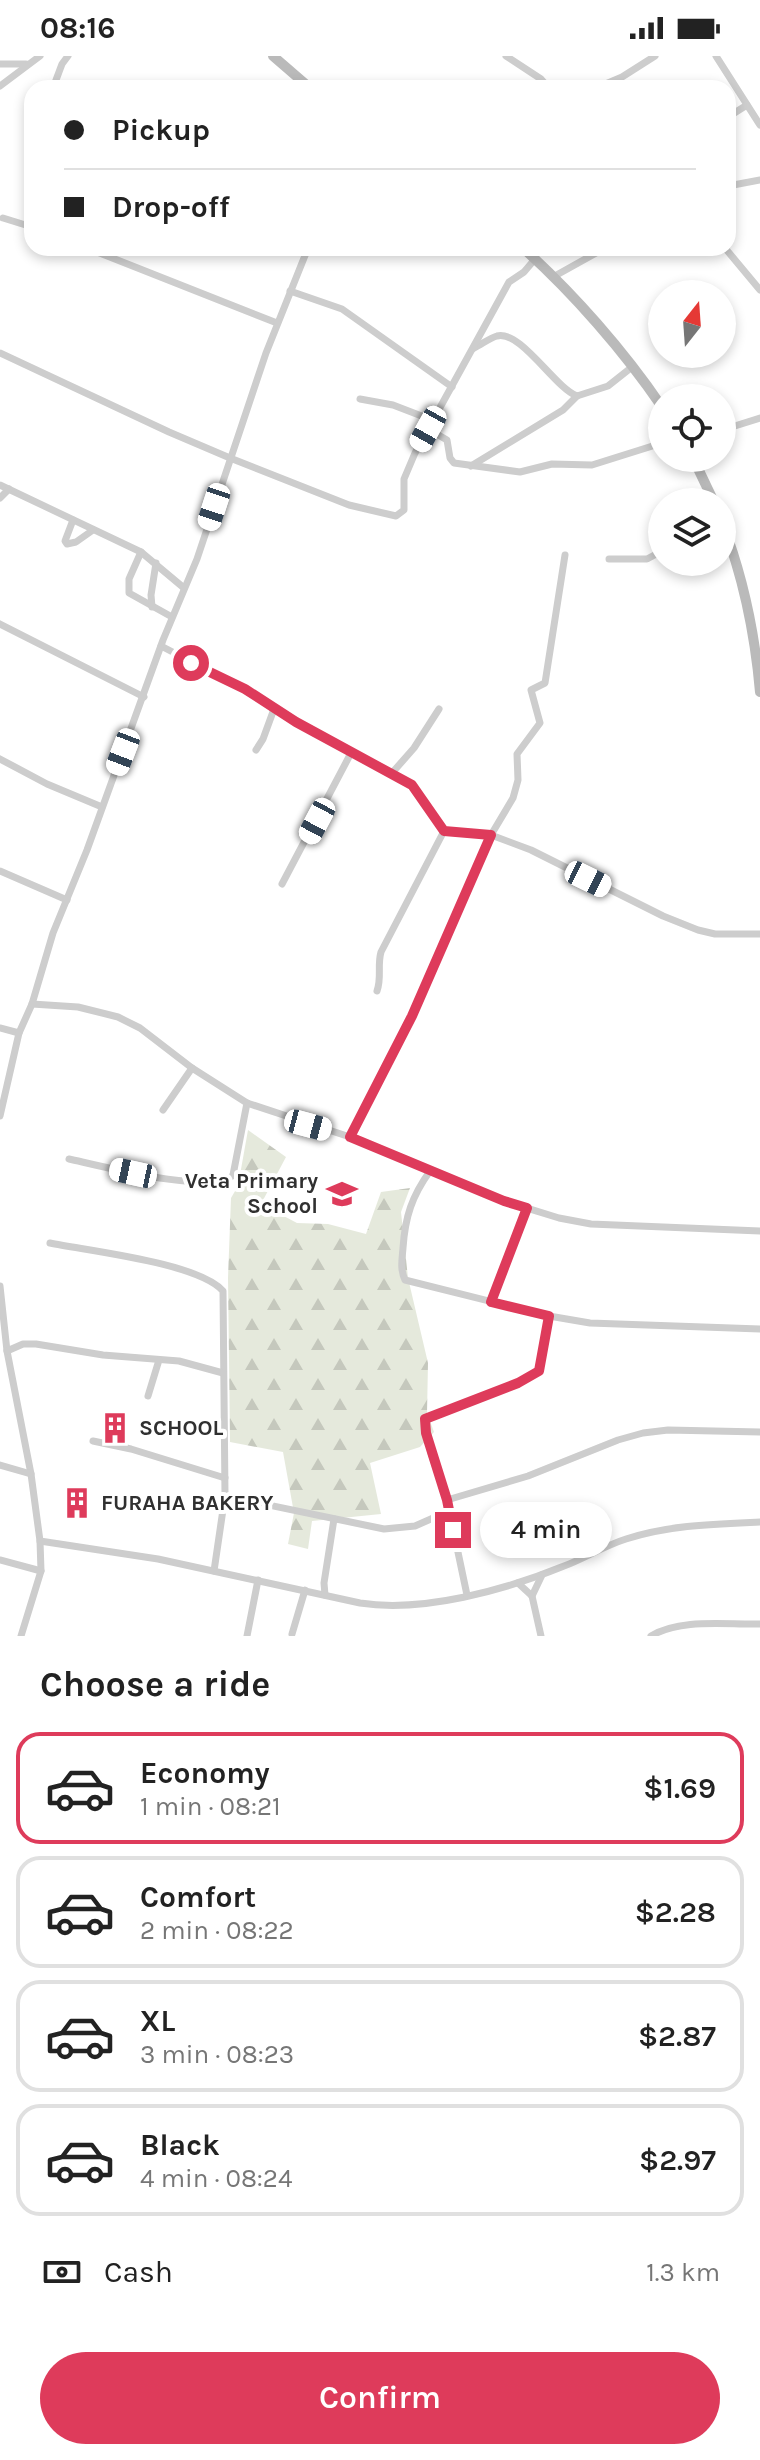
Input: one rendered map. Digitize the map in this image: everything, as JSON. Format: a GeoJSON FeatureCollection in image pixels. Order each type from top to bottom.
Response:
{"type":"FeatureCollection","features":[{"type":"Feature","properties":{"kind":"street"},"geometry":{"type":"LineString","coordinates":[[0,86],[40,56]]}},
{"type":"Feature","properties":{"kind":"street"},"geometry":{"type":"LineString","coordinates":[[56,80],[68,56]]}},
{"type":"Feature","properties":{"kind":"street"},"geometry":{"type":"LineString","coordinates":[[273,56],[301,80]]}},
{"type":"Feature","properties":{"kind":"street"},"geometry":{"type":"LineString","coordinates":[[506,56],[515,59],[542,80]]}},
{"type":"Feature","properties":{"kind":"street"},"geometry":{"type":"LineString","coordinates":[[620,80],[655,56]]}},
{"type":"Feature","properties":{"kind":"street"},"geometry":{"type":"LineString","coordinates":[[716,56],[731,80]]}},
{"type":"Feature","properties":{"kind":"street"},"geometry":{"type":"LineString","coordinates":[[0,64],[27,64]]}},
{"type":"Feature","properties":{"kind":"street"},"geometry":{"type":"LineString","coordinates":[[736,88],[760,125]]}},
{"type":"Feature","properties":{"kind":"street"},"geometry":{"type":"LineString","coordinates":[[736,112],[747,105]]}},
{"type":"Feature","properties":{"kind":"street"},"geometry":{"type":"LineString","coordinates":[[736,184],[760,180]]}},
{"type":"Feature","properties":{"kind":"street"},"geometry":{"type":"LineString","coordinates":[[3,218],[24,225]]}},
{"type":"Feature","properties":{"kind":"street"},"geometry":{"type":"LineString","coordinates":[[107,256],[277,323]]}},
{"type":"Feature","properties":{"kind":"street"},"geometry":{"type":"LineString","coordinates":[[0,1116],[19,1033],[32,1004],[53,933],[172,617],[197,559],[277,323],[305,256]]}},
{"type":"Feature","properties":{"kind":"street"},"geometry":{"type":"LineString","coordinates":[[532,256],[648,388]]}},
{"type":"Feature","properties":{"kind":"street"},"geometry":{"type":"LineString","coordinates":[[553,277],[591,256]]}},
{"type":"Feature","properties":{"kind":"street"},"geometry":{"type":"LineString","coordinates":[[732,256],[760,290]]}},
{"type":"Feature","properties":{"kind":"street"},"geometry":{"type":"LineString","coordinates":[[0,353],[230,458],[349,505],[396,516],[404,510],[405,471],[432,420],[509,282],[524,272],[535,259]]}},
{"type":"Feature","properties":{"kind":"street"},"geometry":{"type":"LineString","coordinates":[[290,291],[342,309],[452,387]]}},
{"type":"Feature","properties":{"kind":"street"},"geometry":{"type":"LineString","coordinates":[[472,348],[495,337],[506,336],[519,343],[571,394],[577,396]]}},
{"type":"Feature","properties":{"kind":"street"},"geometry":{"type":"LineString","coordinates":[[469,467],[548,420],[577,396],[608,386],[632,367]]}},
{"type":"Feature","properties":{"kind":"street"},"geometry":{"type":"LineString","coordinates":[[360,399],[393,405],[432,420]]}},
{"type":"Feature","properties":{"kind":"street"},"geometry":{"type":"LineString","coordinates":[[736,426],[760,418]]}},
{"type":"Feature","properties":{"kind":"street"},"geometry":{"type":"LineString","coordinates":[[428,429],[447,440],[451,461],[469,467],[520,472],[545,465],[602,464],[648,447]]}},
{"type":"Feature","properties":{"kind":"street"},"geometry":{"type":"LineString","coordinates":[[0,485],[141,552],[184,588]]}},
{"type":"Feature","properties":{"kind":"street"},"geometry":{"type":"LineString","coordinates":[[0,498],[9,489]]}},
{"type":"Feature","properties":{"kind":"street"},"geometry":{"type":"LineString","coordinates":[[73,520],[65,541],[67,544],[76,542],[93,530]]}},
{"type":"Feature","properties":{"kind":"street"},"geometry":{"type":"LineString","coordinates":[[141,552],[128,589],[131,596],[172,617]]}},
{"type":"Feature","properties":{"kind":"street"},"geometry":{"type":"LineString","coordinates":[[350,1137],[412,1016],[491,835],[508,810],[517,786],[517,754],[540,723],[531,690],[545,683],[565,555]]}},
{"type":"Feature","properties":{"kind":"street"},"geometry":{"type":"LineString","coordinates":[[609,559],[648,558]]}},
{"type":"Feature","properties":{"kind":"street"},"geometry":{"type":"LineString","coordinates":[[736,561],[757,637],[760,692]]}},
{"type":"Feature","properties":{"kind":"street"},"geometry":{"type":"LineString","coordinates":[[152,607],[156,563]]}},
{"type":"Feature","properties":{"kind":"street"},"geometry":{"type":"LineString","coordinates":[[0,624],[144,697]]}},
{"type":"Feature","properties":{"kind":"street"},"geometry":{"type":"LineString","coordinates":[[161,646],[245,689],[274,709],[412,785],[444,831]]}},
{"type":"Feature","properties":{"kind":"street"},"geometry":{"type":"LineString","coordinates":[[256,750],[274,709]]}},
{"type":"Feature","properties":{"kind":"street"},"geometry":{"type":"LineString","coordinates":[[392,773],[414,748],[439,709]]}},
{"type":"Feature","properties":{"kind":"street"},"geometry":{"type":"LineString","coordinates":[[282,884],[351,753]]}},
{"type":"Feature","properties":{"kind":"street"},"geometry":{"type":"LineString","coordinates":[[0,759],[47,784],[102,807]]}},
{"type":"Feature","properties":{"kind":"street"},"geometry":{"type":"LineString","coordinates":[[444,831],[491,835],[531,850],[663,916],[698,930],[715,934],[760,934]]}},
{"type":"Feature","properties":{"kind":"street"},"geometry":{"type":"LineString","coordinates":[[377,991],[381,979],[381,952],[444,831]]}},
{"type":"Feature","properties":{"kind":"street"},"geometry":{"type":"LineString","coordinates":[[1,875],[67,900]]}},
{"type":"Feature","properties":{"kind":"street"},"geometry":{"type":"LineString","coordinates":[[32,1004],[78,1007],[118,1017],[148,1033],[192,1068],[247,1103],[350,1137],[430,1171],[559,1218],[591,1224],[760,1231]]}},
{"type":"Feature","properties":{"kind":"street"},"geometry":{"type":"LineString","coordinates":[[0,1028],[19,1033]]}},
{"type":"Feature","properties":{"kind":"street"},"geometry":{"type":"LineString","coordinates":[[163,1110],[192,1068]]}},
{"type":"Feature","properties":{"kind":"street"},"geometry":{"type":"LineString","coordinates":[[69,1159],[167,1179],[222,1182],[233,1175],[247,1103]]}},
{"type":"Feature","properties":{"kind":"street"},"geometry":{"type":"LineString","coordinates":[[430,1171],[415,1192],[405,1222],[401,1271],[405,1280],[549,1316],[623,1325],[760,1329]]}},
{"type":"Feature","properties":{"kind":"street"},"geometry":{"type":"LineString","coordinates":[[491,1302],[527,1208]]}},
{"type":"Feature","properties":{"kind":"street"},"geometry":{"type":"LineString","coordinates":[[50,1243],[166,1265],[220,1286],[224,1298],[225,1496],[214,1571]]}},
{"type":"Feature","properties":{"kind":"street"},"geometry":{"type":"LineString","coordinates":[[0,1286],[1,1320],[31,1474],[40,1541],[41,1571],[21,1636]]}},
{"type":"Feature","properties":{"kind":"street"},"geometry":{"type":"LineString","coordinates":[[467,1595],[448,1504],[431,1453],[425,1419],[518,1383],[539,1371],[549,1316]]}},
{"type":"Feature","properties":{"kind":"street"},"geometry":{"type":"LineString","coordinates":[[7,1351],[23,1344],[36,1344],[179,1361],[223,1373]]}},
{"type":"Feature","properties":{"kind":"street"},"geometry":{"type":"LineString","coordinates":[[148,1396],[159,1360]]}},
{"type":"Feature","properties":{"kind":"street"},"geometry":{"type":"LineString","coordinates":[[225,1496],[384,1529],[400,1529],[428,1521],[448,1504],[643,1433],[668,1430],[760,1432]]}},
{"type":"Feature","properties":{"kind":"street"},"geometry":{"type":"LineString","coordinates":[[93,1441],[131,1449],[225,1478]]}},
{"type":"Feature","properties":{"kind":"street"},"geometry":{"type":"LineString","coordinates":[[0,1465],[31,1474]]}},
{"type":"Feature","properties":{"kind":"street"},"geometry":{"type":"LineString","coordinates":[[325,1595],[324,1583],[334,1519]]}},
{"type":"Feature","properties":{"kind":"street"},"geometry":{"type":"LineString","coordinates":[[40,1541],[115,1551],[386,1607],[415,1606],[518,1583],[602,1548],[653,1532],[690,1526],[760,1522]]}},
{"type":"Feature","properties":{"kind":"street"},"geometry":{"type":"LineString","coordinates":[[0,1560],[41,1571]]}},
{"type":"Feature","properties":{"kind":"street"},"geometry":{"type":"LineString","coordinates":[[532,1596],[542,1575]]}},
{"type":"Feature","properties":{"kind":"street"},"geometry":{"type":"LineString","coordinates":[[247,1636],[258,1580]]}},
{"type":"Feature","properties":{"kind":"street"},"geometry":{"type":"LineString","coordinates":[[518,1583],[532,1596],[541,1636]]}},
{"type":"Feature","properties":{"kind":"street"},"geometry":{"type":"LineString","coordinates":[[292,1634],[305,1590]]}},
{"type":"Feature","properties":{"kind":"street"},"geometry":{"type":"LineString","coordinates":[[651,1636],[668,1628],[684,1626],[760,1624]]}},
{"type":"Feature","properties":{"kind":"green space"},"geometry":{"type":"Polygon","coordinates":[[[248,1130],[286,1157],[261,1204],[297,1223],[328,1224],[366,1234],[381,1192],[410,1188],[401,1212],[408,1278],[428,1363],[427,1413],[434,1432],[420,1447],[370,1463],[381,1514],[312,1521],[308,1549],[288,1544],[294,1513],[283,1452],[230,1442],[228,1278],[231,1198],[238,1186],[248,1130]]]}},
{"type":"Feature","properties":{"kind":"place","name":"Veta Primary School"},"geometry":{"type":"Point","coordinates":[342,1194]}},
{"type":"Feature","properties":{"kind":"place","name":"SCHOOL"},"geometry":{"type":"Point","coordinates":[115,1428]}},
{"type":"Feature","properties":{"kind":"place","name":"FURAHA BAKERY"},"geometry":{"type":"Point","coordinates":[77,1503]}},
{"type":"Feature","properties":{"kind":"route"},"geometry":{"type":"LineString","coordinates":[[191,663],[245,689],[296,722],[412,785],[444,831],[491,835],[412,1016],[350,1137],[527,1208],[491,1302],[549,1316],[539,1371],[518,1383],[425,1419],[431,1453],[447,1500],[453,1530]]}}]}
